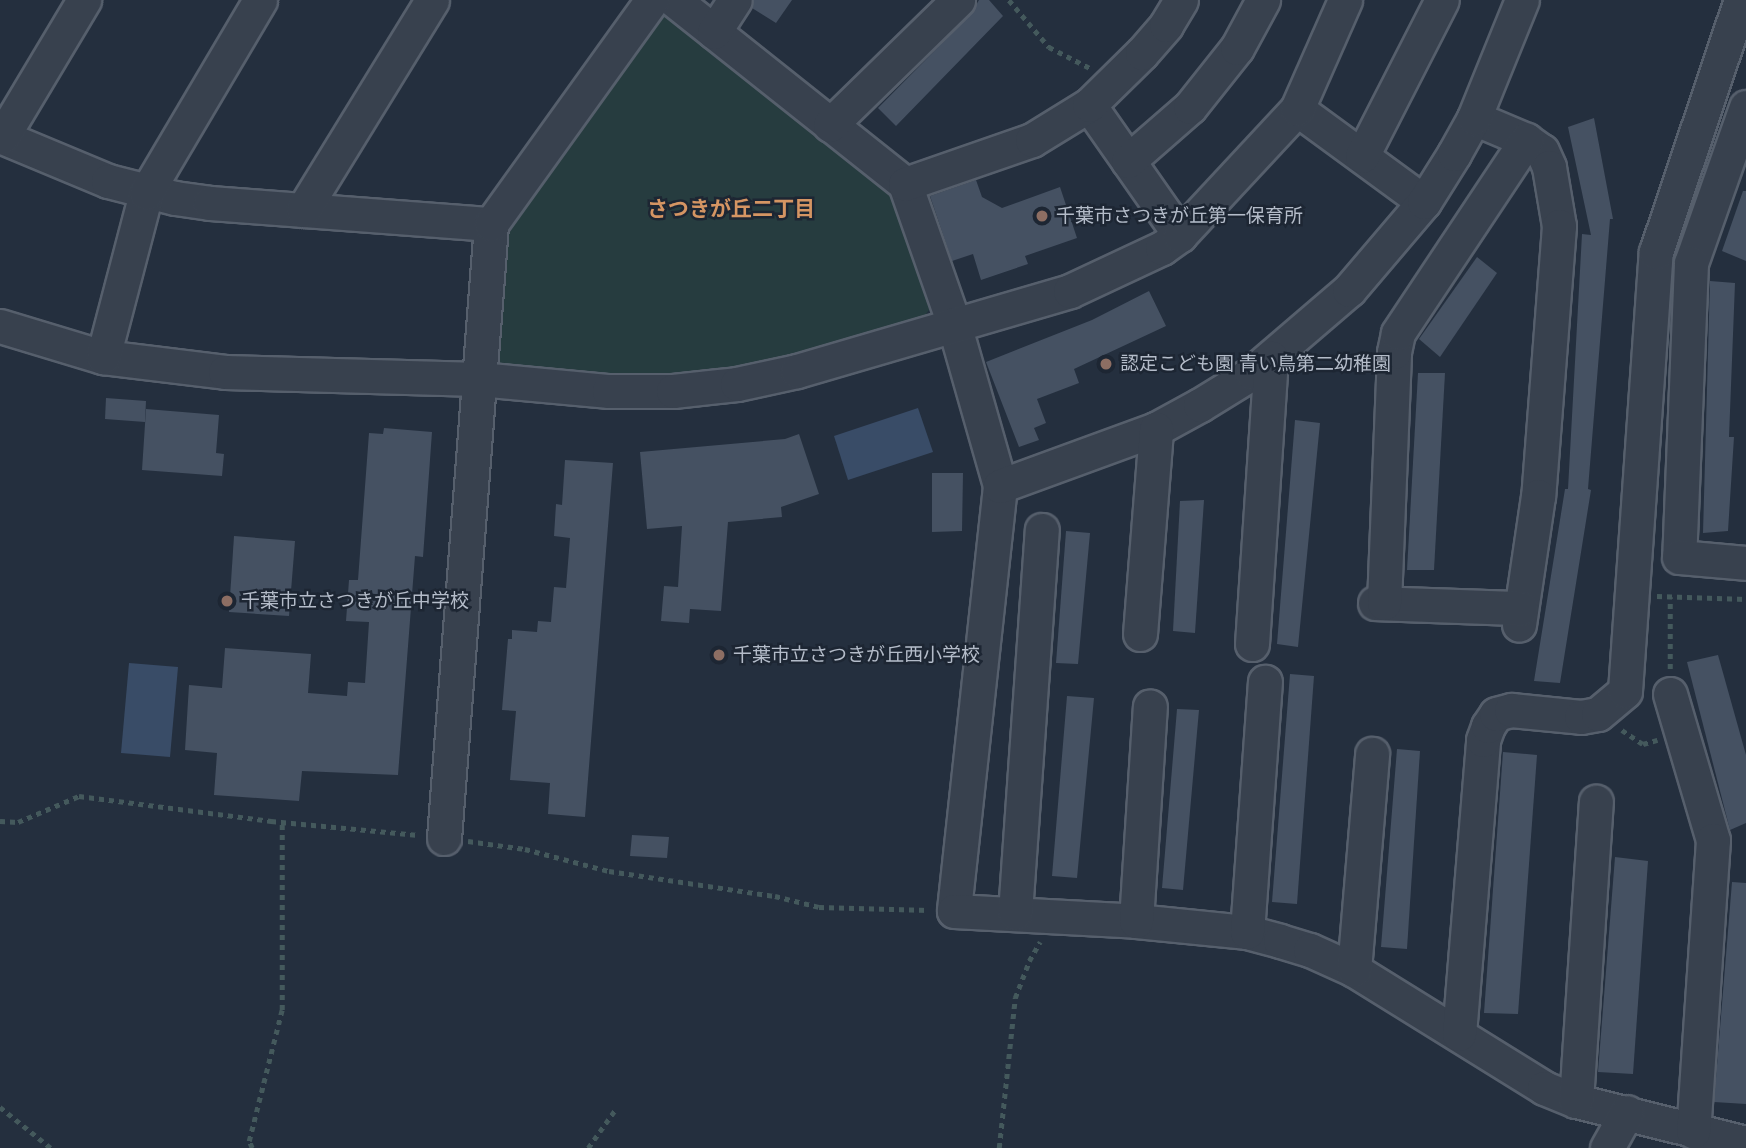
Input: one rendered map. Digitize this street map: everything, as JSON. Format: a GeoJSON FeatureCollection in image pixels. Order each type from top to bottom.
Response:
{"type":"FeatureCollection","features":[{"type":"Feature","properties":{"kind":"street"},"geometry":{"type":"LineString","coordinates":[[85,0],[1,137],[69,167],[146,192],[210,203],[491,224]]}},
{"type":"Feature","properties":{"kind":"street"},"geometry":{"type":"LineString","coordinates":[[103,357],[146,192],[260,0]]}},
{"type":"Feature","properties":{"kind":"street"},"geometry":{"type":"LineString","coordinates":[[303,211],[432,0]]}},
{"type":"Feature","properties":{"kind":"street"},"geometry":{"type":"LineString","coordinates":[[444,838],[491,224],[652,0]]}},
{"type":"Feature","properties":{"kind":"street"},"geometry":{"type":"LineString","coordinates":[[674,0],[905,184],[954,324],[1000,486],[954,911],[1064,915],[1247,932],[1310,950],[1354,970],[1544,1088],[1576,1101],[1746,1143]]}},
{"type":"Feature","properties":{"kind":"street"},"geometry":{"type":"LineString","coordinates":[[714,32],[735,0]]}},
{"type":"Feature","properties":{"kind":"street"},"geometry":{"type":"LineString","coordinates":[[830,125],[958,0]]}},
{"type":"Feature","properties":{"kind":"street"},"geometry":{"type":"LineString","coordinates":[[905,184],[1032,140],[1089,106],[1115,82],[1166,25],[1181,0]]}},
{"type":"Feature","properties":{"kind":"street"},"geometry":{"type":"LineString","coordinates":[[1128,161],[1190,107],[1237,48],[1263,0]]}},
{"type":"Feature","properties":{"kind":"street"},"geometry":{"type":"LineString","coordinates":[[0,326],[103,357],[225,372],[479,379],[608,391],[698,388],[797,371],[1070,291],[1162,248],[1180,235],[1297,109],[1345,0]]}},
{"type":"Feature","properties":{"kind":"street"},"geometry":{"type":"LineString","coordinates":[[1362,156],[1442,0]]}},
{"type":"Feature","properties":{"kind":"street"},"geometry":{"type":"LineString","coordinates":[[1000,486],[1156,429],[1252,373],[1349,290],[1424,202],[1474,118],[1522,0]]}},
{"type":"Feature","properties":{"kind":"street"},"geometry":{"type":"LineString","coordinates":[[1459,1034],[1483,740],[1488,726],[1496,714],[1511,710],[1581,717],[1598,714],[1625,691],[1656,252],[1741,0]]}},
{"type":"Feature","properties":{"kind":"street"},"geometry":{"type":"LineString","coordinates":[[1089,106],[1180,235]]}},
{"type":"Feature","properties":{"kind":"street"},"geometry":{"type":"LineString","coordinates":[[1746,107],[1691,262],[1679,557],[1746,563]]}},
{"type":"Feature","properties":{"kind":"street"},"geometry":{"type":"LineString","coordinates":[[1297,109],[1424,202]]}},
{"type":"Feature","properties":{"kind":"street"},"geometry":{"type":"LineString","coordinates":[[1474,118],[1527,140],[1542,151],[1549,167],[1559,226],[1538,496],[1520,616],[1380,603],[1394,352],[1398,333],[1527,140]]}},
{"type":"Feature","properties":{"kind":"street"},"geometry":{"type":"LineString","coordinates":[[1252,643],[1271,358]]}},
{"type":"Feature","properties":{"kind":"street"},"geometry":{"type":"LineString","coordinates":[[1140,634],[1156,429]]}},
{"type":"Feature","properties":{"kind":"street"},"geometry":{"type":"LineString","coordinates":[[1015,913],[1042,530]]}},
{"type":"Feature","properties":{"kind":"street"},"geometry":{"type":"LineString","coordinates":[[1247,932],[1265,682]]}},
{"type":"Feature","properties":{"kind":"street"},"geometry":{"type":"LineString","coordinates":[[1670,694],[1713,840],[1693,1131]]}},
{"type":"Feature","properties":{"kind":"street"},"geometry":{"type":"LineString","coordinates":[[1136,921],[1150,706]]}},
{"type":"Feature","properties":{"kind":"street"},"geometry":{"type":"LineString","coordinates":[[1354,970],[1373,754]]}},
{"type":"Feature","properties":{"kind":"street"},"geometry":{"type":"LineString","coordinates":[[1576,1101],[1596,802]]}},
{"type":"Feature","properties":{"kind":"street"},"geometry":{"type":"LineString","coordinates":[[1607,1148],[1627,1112]]}},
{"type":"Feature","properties":{"kind":"path"},"geometry":{"type":"LineString","coordinates":[[1009,0],[1049,47],[1115,82]]}},
{"type":"Feature","properties":{"kind":"path"},"geometry":{"type":"LineString","coordinates":[[1632,596],[1746,599]]}},
{"type":"Feature","properties":{"kind":"path"},"geometry":{"type":"LineString","coordinates":[[1670,597],[1670,694]]}},
{"type":"Feature","properties":{"kind":"path"},"geometry":{"type":"LineString","coordinates":[[1598,714],[1643,744],[1681,733]]}},
{"type":"Feature","properties":{"kind":"path"},"geometry":{"type":"LineString","coordinates":[[0,821],[18,822],[79,796],[524,849],[609,871],[775,896],[818,907],[954,911]]}},
{"type":"Feature","properties":{"kind":"path"},"geometry":{"type":"LineString","coordinates":[[252,1148],[249,1141],[282,1010],[282,822]]}},
{"type":"Feature","properties":{"kind":"path"},"geometry":{"type":"LineString","coordinates":[[999,1148],[1016,998],[1029,961],[1041,941],[1064,915]]}},
{"type":"Feature","properties":{"kind":"path"},"geometry":{"type":"LineString","coordinates":[[0,1107],[51,1148]]}},
{"type":"Feature","properties":{"kind":"path"},"geometry":{"type":"LineString","coordinates":[[588,1148],[615,1110]]}},
{"type":"Feature","properties":{"kind":"green space"},"geometry":{"type":"Polygon","coordinates":[[[672,10],[892,192],[931,307],[920,323],[817,354],[684,377],[495,372],[499,231],[660,11],[672,10]]]}},
{"type":"Feature","properties":{"kind":"water"},"geometry":{"type":"Polygon","coordinates":[[[918,408],[933,452],[848,480],[834,436],[918,408]]]}},
{"type":"Feature","properties":{"kind":"water"},"geometry":{"type":"Polygon","coordinates":[[[129,663],[178,667],[170,757],[121,753],[129,663]]]}},
{"type":"Feature","properties":{"kind":"building"},"geometry":{"type":"Polygon","coordinates":[[[754,0],[792,0],[776,23],[752,8],[754,0]]]}},
{"type":"Feature","properties":{"kind":"building"},"geometry":{"type":"Polygon","coordinates":[[[979,0],[989,0],[1003,16],[896,126],[878,108],[971,14],[979,0]]]}},
{"type":"Feature","properties":{"kind":"building"},"geometry":{"type":"Polygon","coordinates":[[[1594,118],[1613,219],[1610,219],[1588,489],[1591,490],[1560,683],[1534,681],[1565,489],[1568,489],[1582,234],[1591,235],[1568,127],[1594,118]]]}},
{"type":"Feature","properties":{"kind":"building"},"geometry":{"type":"Polygon","coordinates":[[[976,180],[982,197],[1002,208],[1060,187],[1077,238],[1025,256],[1028,264],[981,280],[973,254],[952,261],[930,196],[976,180]]]}},
{"type":"Feature","properties":{"kind":"building"},"geometry":{"type":"Polygon","coordinates":[[[1743,191],[1746,191],[1746,261],[1722,251],[1743,191]]]}},
{"type":"Feature","properties":{"kind":"building"},"geometry":{"type":"Polygon","coordinates":[[[1477,257],[1497,273],[1440,357],[1419,339],[1477,257]]]}},
{"type":"Feature","properties":{"kind":"building"},"geometry":{"type":"Polygon","coordinates":[[[1710,281],[1735,283],[1729,437],[1734,437],[1728,531],[1703,533],[1710,281]]]}},
{"type":"Feature","properties":{"kind":"building"},"geometry":{"type":"Polygon","coordinates":[[[1149,291],[1166,326],[1074,369],[1079,383],[1037,399],[1046,423],[1034,428],[1039,440],[1019,447],[986,362],[1092,320],[1149,291]]]}},
{"type":"Feature","properties":{"kind":"building"},"geometry":{"type":"Polygon","coordinates":[[[1418,373],[1445,373],[1434,570],[1407,570],[1418,373]]]}},
{"type":"Feature","properties":{"kind":"building"},"geometry":{"type":"Polygon","coordinates":[[[106,398],[146,401],[145,422],[105,419],[106,398]]]}},
{"type":"Feature","properties":{"kind":"building"},"geometry":{"type":"Polygon","coordinates":[[[146,409],[219,415],[216,453],[224,454],[222,476],[142,470],[146,409]]]}},
{"type":"Feature","properties":{"kind":"building"},"geometry":{"type":"Polygon","coordinates":[[[1295,420],[1320,423],[1298,647],[1277,644],[1295,420]]]}},
{"type":"Feature","properties":{"kind":"building"},"geometry":{"type":"Polygon","coordinates":[[[384,428],[432,432],[423,557],[415,556],[398,775],[302,771],[299,801],[214,795],[217,753],[185,750],[189,685],[222,688],[225,648],[311,654],[308,693],[347,696],[348,682],[365,683],[369,622],[346,621],[349,580],[358,580],[369,433],[383,434],[384,428]]]}},
{"type":"Feature","properties":{"kind":"building"},"geometry":{"type":"Polygon","coordinates":[[[799,434],[819,494],[781,507],[782,517],[728,522],[721,611],[690,609],[689,623],[661,621],[664,586],[678,587],[682,526],[647,529],[640,452],[785,439],[799,434]]]}},
{"type":"Feature","properties":{"kind":"building"},"geometry":{"type":"Polygon","coordinates":[[[565,460],[613,463],[585,817],[548,814],[550,783],[510,780],[516,711],[502,710],[508,639],[512,639],[512,630],[537,632],[538,621],[551,622],[554,587],[566,588],[570,538],[554,536],[556,504],[562,505],[565,460]]]}},
{"type":"Feature","properties":{"kind":"building"},"geometry":{"type":"Polygon","coordinates":[[[932,473],[963,473],[962,531],[932,532],[932,473]]]}},
{"type":"Feature","properties":{"kind":"building"},"geometry":{"type":"Polygon","coordinates":[[[1204,500],[1195,633],[1173,631],[1180,501],[1204,500]]]}},
{"type":"Feature","properties":{"kind":"building"},"geometry":{"type":"Polygon","coordinates":[[[1066,531],[1090,533],[1078,664],[1056,663],[1066,531]]]}},
{"type":"Feature","properties":{"kind":"building"},"geometry":{"type":"Polygon","coordinates":[[[234,536],[295,541],[289,616],[229,612],[234,536]]]}},
{"type":"Feature","properties":{"kind":"building"},"geometry":{"type":"Polygon","coordinates":[[[1718,655],[1746,755],[1746,823],[1730,830],[1687,662],[1718,655]]]}},
{"type":"Feature","properties":{"kind":"building"},"geometry":{"type":"Polygon","coordinates":[[[1290,674],[1314,676],[1297,904],[1272,902],[1290,674]]]}},
{"type":"Feature","properties":{"kind":"building"},"geometry":{"type":"Polygon","coordinates":[[[1067,696],[1094,698],[1077,878],[1052,876],[1067,696]]]}},
{"type":"Feature","properties":{"kind":"building"},"geometry":{"type":"Polygon","coordinates":[[[1177,709],[1199,710],[1183,890],[1162,888],[1177,709]]]}},
{"type":"Feature","properties":{"kind":"building"},"geometry":{"type":"Polygon","coordinates":[[[1397,749],[1420,751],[1407,949],[1381,947],[1397,749]]]}},
{"type":"Feature","properties":{"kind":"building"},"geometry":{"type":"Polygon","coordinates":[[[1503,752],[1537,755],[1518,1014],[1484,1013],[1503,752]]]}},
{"type":"Feature","properties":{"kind":"building"},"geometry":{"type":"Polygon","coordinates":[[[632,835],[669,837],[667,858],[630,856],[632,835]]]}},
{"type":"Feature","properties":{"kind":"building"},"geometry":{"type":"Polygon","coordinates":[[[1615,857],[1648,861],[1633,1074],[1598,1072],[1615,857]]]}},
{"type":"Feature","properties":{"kind":"building"},"geometry":{"type":"Polygon","coordinates":[[[1732,882],[1746,883],[1746,1104],[1714,1102],[1732,882]]]}},
{"type":"Feature","properties":{"kind":"place","name":"千葉市さつきが丘第一保育所"},"geometry":{"type":"Point","coordinates":[1042,216]}},
{"type":"Feature","properties":{"kind":"place","name":"認定こども園 青い鳥第二幼稚園"},"geometry":{"type":"Point","coordinates":[1106,364]}},
{"type":"Feature","properties":{"kind":"place","name":"千葉市立さつきが丘中学校"},"geometry":{"type":"Point","coordinates":[227,601]}},
{"type":"Feature","properties":{"kind":"place","name":"千葉市立さつきが丘西小学校"},"geometry":{"type":"Point","coordinates":[719,655]}},
{"type":"Feature","properties":{"kind":"district","name":"さつきが丘二丁目"},"geometry":{"type":"Point","coordinates":[731,209]}}]}
